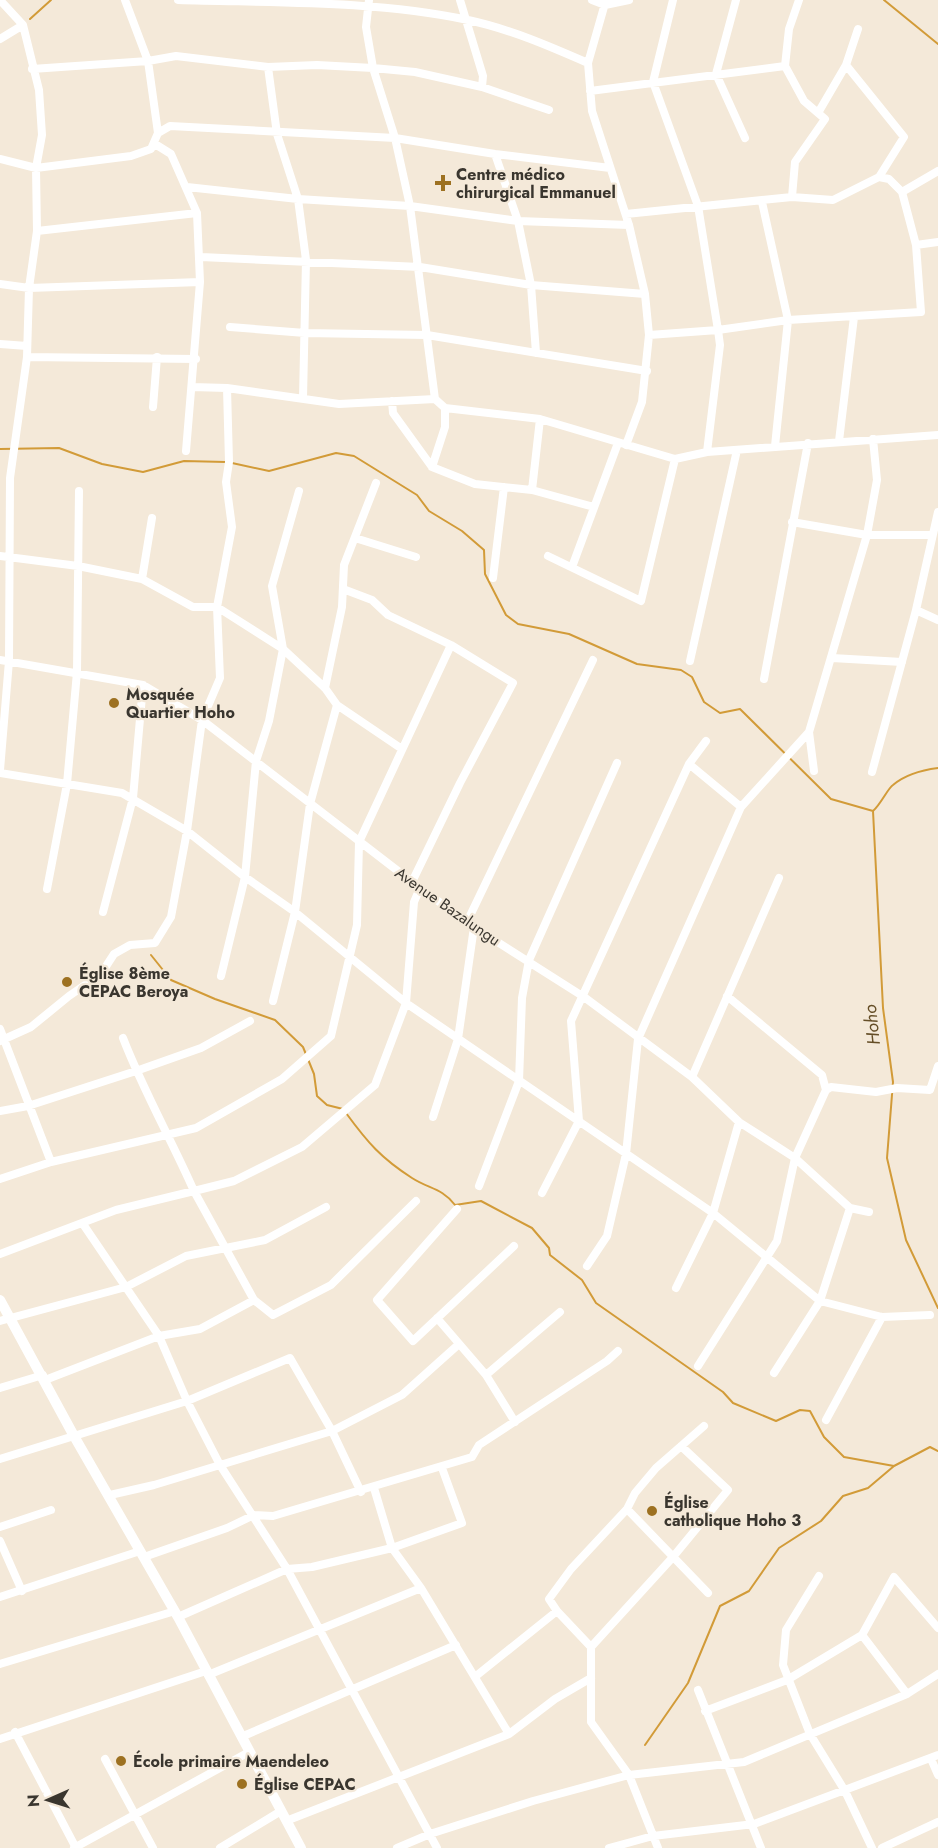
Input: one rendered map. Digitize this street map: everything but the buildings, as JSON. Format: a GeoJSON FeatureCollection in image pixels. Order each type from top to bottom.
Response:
{"type":"FeatureCollection","features":[{"type":"Feature","properties":{"kind":"street"},"geometry":{"type":"LineString","coordinates":[[0,0],[23,25],[39,90],[42,135],[36,168],[37,231],[29,288],[27,357],[10,478],[9,661],[0,772],[123,793],[134,798],[187,831],[244,878],[295,912],[406,1003],[713,1213],[820,1301],[882,1317],[930,1315]]}},
{"type":"Feature","properties":{"kind":"street"},"geometry":{"type":"LineString","coordinates":[[0,159],[36,168],[131,156],[151,149],[155,144],[158,133],[148,61],[125,0]]}},
{"type":"Feature","properties":{"kind":"street"},"geometry":{"type":"LineString","coordinates":[[178,0],[368,3],[468,20],[525,36],[588,63]]}},
{"type":"Feature","properties":{"kind":"street"},"geometry":{"type":"LineString","coordinates":[[460,0],[468,20],[483,76],[482,87]]}},
{"type":"Feature","properties":{"kind":"street"},"geometry":{"type":"LineString","coordinates":[[592,0],[605,2],[628,0]]}},
{"type":"Feature","properties":{"kind":"street"},"geometry":{"type":"LineString","coordinates":[[673,0],[653,82],[698,206],[718,330],[720,345],[707,453]]}},
{"type":"Feature","properties":{"kind":"street"},"geometry":{"type":"LineString","coordinates":[[736,0],[716,74],[745,138]]}},
{"type":"Feature","properties":{"kind":"street"},"geometry":{"type":"LineString","coordinates":[[792,197],[795,162],[825,119],[804,101],[785,66],[789,28],[799,0]]}},
{"type":"Feature","properties":{"kind":"street"},"geometry":{"type":"LineString","coordinates":[[572,567],[594,507],[642,402],[650,335],[645,294],[629,225],[592,111],[588,63],[605,2]]}},
{"type":"Feature","properties":{"kind":"street"},"geometry":{"type":"LineString","coordinates":[[368,3],[366,27],[373,68],[395,138],[410,206],[420,267],[435,399],[445,408],[540,419],[675,459],[707,453],[775,446],[938,435]]}},
{"type":"Feature","properties":{"kind":"street"},"geometry":{"type":"LineString","coordinates":[[0,39],[23,25]]}},
{"type":"Feature","properties":{"kind":"street"},"geometry":{"type":"LineString","coordinates":[[818,114],[846,66],[858,29]]}},
{"type":"Feature","properties":{"kind":"street"},"geometry":{"type":"LineString","coordinates":[[32,69],[148,61],[176,56],[268,67],[317,65],[373,68],[415,72],[482,87],[549,110]]}},
{"type":"Feature","properties":{"kind":"street"},"geometry":{"type":"LineString","coordinates":[[590,91],[785,66]]}},
{"type":"Feature","properties":{"kind":"street"},"geometry":{"type":"LineString","coordinates":[[626,214],[762,202],[792,197],[833,200],[879,177],[904,137],[846,66]]}},
{"type":"Feature","properties":{"kind":"street"},"geometry":{"type":"LineString","coordinates":[[268,67],[277,134],[298,199],[306,260],[303,398]]}},
{"type":"Feature","properties":{"kind":"street"},"geometry":{"type":"LineString","coordinates":[[158,133],[170,126],[277,134],[395,138],[495,154],[610,168]]}},
{"type":"Feature","properties":{"kind":"street"},"geometry":{"type":"LineString","coordinates":[[155,144],[171,154],[188,187],[197,213],[201,257],[200,282],[196,359],[186,452]]}},
{"type":"Feature","properties":{"kind":"street"},"geometry":{"type":"LineString","coordinates":[[495,154],[518,221],[531,285],[536,354]]}},
{"type":"Feature","properties":{"kind":"street"},"geometry":{"type":"LineString","coordinates":[[902,192],[938,171]]}},
{"type":"Feature","properties":{"kind":"street"},"geometry":{"type":"LineString","coordinates":[[650,335],[718,330],[788,320],[921,312],[916,244],[902,192],[889,180],[879,177]]}},
{"type":"Feature","properties":{"kind":"street"},"geometry":{"type":"LineString","coordinates":[[188,187],[298,199],[410,206],[518,221],[629,225]]}},
{"type":"Feature","properties":{"kind":"street"},"geometry":{"type":"LineString","coordinates":[[762,202],[788,320],[775,446]]}},
{"type":"Feature","properties":{"kind":"street"},"geometry":{"type":"LineString","coordinates":[[37,231],[197,213]]}},
{"type":"Feature","properties":{"kind":"street"},"geometry":{"type":"LineString","coordinates":[[916,244],[938,242]]}},
{"type":"Feature","properties":{"kind":"street"},"geometry":{"type":"LineString","coordinates":[[201,257],[420,267],[531,285],[645,294]]}},
{"type":"Feature","properties":{"kind":"street"},"geometry":{"type":"LineString","coordinates":[[0,284],[29,288],[200,282]]}},
{"type":"Feature","properties":{"kind":"street"},"geometry":{"type":"LineString","coordinates":[[839,441],[854,317]]}},
{"type":"Feature","properties":{"kind":"street"},"geometry":{"type":"LineString","coordinates":[[230,327],[305,333],[427,335],[647,371]]}},
{"type":"Feature","properties":{"kind":"street"},"geometry":{"type":"LineString","coordinates":[[0,344],[27,346]]}},
{"type":"Feature","properties":{"kind":"street"},"geometry":{"type":"LineString","coordinates":[[27,357],[196,359]]}},
{"type":"Feature","properties":{"kind":"street"},"geometry":{"type":"LineString","coordinates":[[153,407],[157,357]]}},
{"type":"Feature","properties":{"kind":"street"},"geometry":{"type":"LineString","coordinates":[[192,387],[227,388],[339,404],[435,399]]}},
{"type":"Feature","properties":{"kind":"street"},"geometry":{"type":"LineString","coordinates":[[2,1040],[31,1027],[101,974],[114,954],[130,945],[155,942],[171,917],[187,831],[202,720],[220,678],[217,607],[232,527],[226,482],[229,462],[227,388]]}},
{"type":"Feature","properties":{"kind":"street"},"geometry":{"type":"LineString","coordinates":[[392,401],[393,413],[432,467],[475,484],[532,490],[594,507]]}},
{"type":"Feature","properties":{"kind":"street"},"geometry":{"type":"LineString","coordinates":[[432,467],[445,427],[445,408]]}},
{"type":"Feature","properties":{"kind":"street"},"geometry":{"type":"LineString","coordinates":[[532,490],[540,419]]}},
{"type":"Feature","properties":{"kind":"street"},"geometry":{"type":"LineString","coordinates":[[814,771],[809,732],[867,535],[877,480],[873,439]]}},
{"type":"Feature","properties":{"kind":"street"},"geometry":{"type":"LineString","coordinates":[[764,679],[808,443]]}},
{"type":"Feature","properties":{"kind":"street"},"geometry":{"type":"LineString","coordinates":[[690,661],[737,450]]}},
{"type":"Feature","properties":{"kind":"street"},"geometry":{"type":"LineString","coordinates":[[548,556],[641,601],[675,459]]}},
{"type":"Feature","properties":{"kind":"street"},"geometry":{"type":"LineString","coordinates":[[325,688],[343,589],[344,565],[376,483]]}},
{"type":"Feature","properties":{"kind":"street"},"geometry":{"type":"LineString","coordinates":[[493,578],[504,487]]}},
{"type":"Feature","properties":{"kind":"street"},"geometry":{"type":"LineString","coordinates":[[47,889],[67,784],[77,672],[79,491]]}},
{"type":"Feature","properties":{"kind":"street"},"geometry":{"type":"LineString","coordinates":[[221,976],[244,878],[256,761],[269,721],[283,649],[272,586],[299,491]]}},
{"type":"Feature","properties":{"kind":"street"},"geometry":{"type":"LineString","coordinates":[[872,772],[916,610],[938,512]]}},
{"type":"Feature","properties":{"kind":"street"},"geometry":{"type":"LineString","coordinates":[[142,579],[152,518]]}},
{"type":"Feature","properties":{"kind":"street"},"geometry":{"type":"LineString","coordinates":[[792,522],[867,535],[932,535]]}},
{"type":"Feature","properties":{"kind":"street"},"geometry":{"type":"LineString","coordinates":[[355,538],[417,557]]}},
{"type":"Feature","properties":{"kind":"street"},"geometry":{"type":"LineString","coordinates":[[0,556],[78,566],[142,579],[193,607],[217,607],[283,649],[325,688],[337,705],[402,749]]}},
{"type":"Feature","properties":{"kind":"street"},"geometry":{"type":"LineString","coordinates":[[343,589],[372,600],[388,615],[451,645],[513,683],[460,783],[412,882]]}},
{"type":"Feature","properties":{"kind":"street"},"geometry":{"type":"LineString","coordinates":[[916,610],[938,620]]}},
{"type":"Feature","properties":{"kind":"street"},"geometry":{"type":"LineString","coordinates":[[0,1179],[51,1162],[196,1128],[282,1079],[331,1036],[357,925],[358,842],[451,645]]}},
{"type":"Feature","properties":{"kind":"street"},"geometry":{"type":"LineString","coordinates":[[832,657],[902,662]]}},
{"type":"Feature","properties":{"kind":"street","name":"Avenue Bazalungu"},"geometry":{"type":"LineString","coordinates":[[0,660],[143,685],[202,720],[420,888],[471,925],[584,997],[692,1077],[739,1122],[795,1158],[850,1208]]}},
{"type":"Feature","properties":{"kind":"street"},"geometry":{"type":"LineString","coordinates":[[433,1117],[458,1039],[471,925],[592,660]]}},
{"type":"Feature","properties":{"kind":"street"},"geometry":{"type":"LineString","coordinates":[[103,912],[134,798],[143,685]]}},
{"type":"Feature","properties":{"kind":"street"},"geometry":{"type":"LineString","coordinates":[[273,1001],[295,912],[310,804],[337,705]]}},
{"type":"Feature","properties":{"kind":"street"},"geometry":{"type":"LineString","coordinates":[[587,1266],[607,1236],[626,1154],[638,1039],[741,807],[809,732]]}},
{"type":"Feature","properties":{"kind":"street"},"geometry":{"type":"LineString","coordinates":[[542,1193],[579,1121],[571,1021],[689,764],[706,741]]}},
{"type":"Feature","properties":{"kind":"street"},"geometry":{"type":"LineString","coordinates":[[479,1186],[519,1081],[522,998],[529,960],[617,763]]}},
{"type":"Feature","properties":{"kind":"street"},"geometry":{"type":"LineString","coordinates":[[689,764],[741,807]]}},
{"type":"Feature","properties":{"kind":"street"},"geometry":{"type":"LineString","coordinates":[[692,1077],[779,878]]}},
{"type":"Feature","properties":{"kind":"street"},"geometry":{"type":"LineString","coordinates":[[0,1254],[116,1210],[234,1181],[302,1147],[375,1085],[406,1003],[414,902],[420,888]]}},
{"type":"Feature","properties":{"kind":"street"},"geometry":{"type":"LineString","coordinates":[[727,996],[822,1074],[826,1090]]}},
{"type":"Feature","properties":{"kind":"street"},"geometry":{"type":"LineString","coordinates":[[0,1111],[28,1106],[201,1048],[250,1022]]}},
{"type":"Feature","properties":{"kind":"street"},"geometry":{"type":"LineString","coordinates":[[0,1029],[2,1040],[51,1162]]}},
{"type":"Feature","properties":{"kind":"street"},"geometry":{"type":"LineString","coordinates":[[123,1038],[136,1071],[169,1135],[194,1191],[254,1300],[273,1315],[331,1285],[416,1202]]}},
{"type":"Feature","properties":{"kind":"street"},"geometry":{"type":"LineString","coordinates":[[698,1366],[777,1241],[795,1158],[826,1090],[831,1087],[876,1092],[893,1088],[930,1090],[938,1066]]}},
{"type":"Feature","properties":{"kind":"street"},"geometry":{"type":"LineString","coordinates":[[676,1288],[713,1213],[739,1122]]}},
{"type":"Feature","properties":{"kind":"street"},"geometry":{"type":"LineString","coordinates":[[5,1320],[126,1287],[186,1256],[265,1240],[326,1207]]}},
{"type":"Feature","properties":{"kind":"street"},"geometry":{"type":"LineString","coordinates":[[774,1373],[820,1301],[850,1208],[869,1212]]}},
{"type":"Feature","properties":{"kind":"street"},"geometry":{"type":"LineString","coordinates":[[457,1209],[377,1300],[413,1341],[514,1246]]}},
{"type":"Feature","properties":{"kind":"street"},"geometry":{"type":"LineString","coordinates":[[83,1224],[159,1336],[186,1401],[220,1465],[287,1569],[436,1848]]}},
{"type":"Feature","properties":{"kind":"street"},"geometry":{"type":"LineString","coordinates":[[0,1300],[5,1320],[44,1377],[74,1436],[176,1614],[301,1848]]}},
{"type":"Feature","properties":{"kind":"street"},"geometry":{"type":"LineString","coordinates":[[0,1388],[44,1377],[159,1336],[200,1329],[254,1300]]}},
{"type":"Feature","properties":{"kind":"street"},"geometry":{"type":"LineString","coordinates":[[486,1375],[560,1312]]}},
{"type":"Feature","properties":{"kind":"street"},"geometry":{"type":"LineString","coordinates":[[826,1420],[882,1317]]}},
{"type":"Feature","properties":{"kind":"street"},"geometry":{"type":"LineString","coordinates":[[437,1318],[486,1375],[515,1422]]}},
{"type":"Feature","properties":{"kind":"street"},"geometry":{"type":"LineString","coordinates":[[110,1496],[332,1431],[402,1395],[459,1344]]}},
{"type":"Feature","properties":{"kind":"street"},"geometry":{"type":"LineString","coordinates":[[0,1597],[227,1528],[254,1515],[273,1516],[442,1468],[472,1457],[479,1445],[607,1362],[618,1351]]}},
{"type":"Feature","properties":{"kind":"street"},"geometry":{"type":"LineString","coordinates":[[0,1459],[186,1401],[290,1358],[332,1431],[361,1492]]}},
{"type":"Feature","properties":{"kind":"street"},"geometry":{"type":"LineString","coordinates":[[591,1647],[556,1611],[549,1599],[571,1569],[627,1509],[635,1494],[656,1468],[704,1426]]}},
{"type":"Feature","properties":{"kind":"street"},"geometry":{"type":"LineString","coordinates":[[658,1848],[628,1775],[591,1722],[591,1647],[673,1557],[728,1490],[681,1446]]}},
{"type":"Feature","properties":{"kind":"street"},"geometry":{"type":"LineString","coordinates":[[0,1664],[176,1614],[287,1569],[312,1567],[392,1548],[462,1523],[442,1468]]}},
{"type":"Feature","properties":{"kind":"street"},"geometry":{"type":"LineString","coordinates":[[374,1488],[392,1548],[421,1588],[509,1734]]}},
{"type":"Feature","properties":{"kind":"street"},"geometry":{"type":"LineString","coordinates":[[627,1509],[708,1593]]}},
{"type":"Feature","properties":{"kind":"street"},"geometry":{"type":"LineString","coordinates":[[0,1527],[51,1510]]}},
{"type":"Feature","properties":{"kind":"street"},"geometry":{"type":"LineString","coordinates":[[0,1541],[22,1591]]}},
{"type":"Feature","properties":{"kind":"street"},"geometry":{"type":"LineString","coordinates":[[819,1576],[786,1630],[783,1665],[810,1734],[845,1791],[872,1848]]}},
{"type":"Feature","properties":{"kind":"street"},"geometry":{"type":"LineString","coordinates":[[705,1711],[787,1680],[862,1635],[894,1577],[938,1628]]}},
{"type":"Feature","properties":{"kind":"street"},"geometry":{"type":"LineString","coordinates":[[0,1738],[207,1673],[319,1631],[421,1588]]}},
{"type":"Feature","properties":{"kind":"street"},"geometry":{"type":"LineString","coordinates":[[476,1676],[556,1611]]}},
{"type":"Feature","properties":{"kind":"street"},"geometry":{"type":"LineString","coordinates":[[862,1635],[907,1694]]}},
{"type":"Feature","properties":{"kind":"street"},"geometry":{"type":"LineString","coordinates":[[241,1737],[456,1645]]}},
{"type":"Feature","properties":{"kind":"street"},"geometry":{"type":"LineString","coordinates":[[397,1848],[430,1834],[533,1801],[628,1775],[744,1762],[907,1694],[938,1674]]}},
{"type":"Feature","properties":{"kind":"street"},"geometry":{"type":"LineString","coordinates":[[220,1848],[284,1816],[509,1734],[555,1699],[591,1678]]}},
{"type":"Feature","properties":{"kind":"street"},"geometry":{"type":"LineString","coordinates":[[698,1690],[727,1765],[754,1824],[761,1848]]}},
{"type":"Feature","properties":{"kind":"street"},"geometry":{"type":"LineString","coordinates":[[15,1732],[75,1848],[249,1752]]}},
{"type":"Feature","properties":{"kind":"street"},"geometry":{"type":"LineString","coordinates":[[609,1848],[653,1836],[754,1824],[934,1757],[938,1775]]}},
{"type":"Feature","properties":{"kind":"street"},"geometry":{"type":"LineString","coordinates":[[105,1759],[153,1848]]}},
{"type":"Feature","properties":{"kind":"street"},"geometry":{"type":"LineString","coordinates":[[882,1848],[938,1822]]}},
{"type":"Feature","properties":{"kind":"waterway"},"geometry":{"type":"LineString","coordinates":[[30,19],[51,0]]}},
{"type":"Feature","properties":{"kind":"waterway","name":"Hoho"},"geometry":{"type":"LineString","coordinates":[[884,0],[938,44]]}},
{"type":"Feature","properties":{"kind":"waterway"},"geometry":{"type":"LineString","coordinates":[[0,449],[59,448],[102,464],[143,472],[184,461],[226,462]]}},
{"type":"Feature","properties":{"kind":"waterway"},"geometry":{"type":"LineString","coordinates":[[232,463],[269,471],[336,453],[354,456],[417,495],[429,511],[462,531],[484,550],[485,574],[506,615],[518,624],[569,634],[637,664],[681,670],[692,677],[704,702],[720,713],[740,709],[831,799],[873,811]]}},
{"type":"Feature","properties":{"kind":"waterway","name":"Hoho"},"geometry":{"type":"LineString","coordinates":[[938,768],[914,773],[898,781],[873,811],[883,1008],[893,1082],[887,1158],[906,1240],[938,1308]]}},
{"type":"Feature","properties":{"kind":"waterway"},"geometry":{"type":"LineString","coordinates":[[151,955],[171,980],[215,999],[275,1020],[303,1047],[314,1074],[317,1096],[327,1105],[343,1109]]}},
{"type":"Feature","properties":{"kind":"waterway"},"geometry":{"type":"LineString","coordinates":[[346,1113],[383,1157],[418,1182],[445,1195],[455,1205],[481,1201],[532,1228],[549,1248],[550,1255],[582,1280],[596,1303],[723,1392],[733,1403],[776,1421],[800,1410],[810,1411],[824,1437],[844,1457],[894,1466]]}},
{"type":"Feature","properties":{"kind":"waterway"},"geometry":{"type":"LineString","coordinates":[[645,1745],[688,1683],[720,1606],[749,1591],[779,1548],[821,1521],[843,1496],[868,1488],[894,1466],[930,1447],[938,1451]]}},
{"type":"Feature","properties":{"kind":"place","name":"Centre médico chirurgical Emmanuel"},"geometry":{"type":"Point","coordinates":[443,183]}},
{"type":"Feature","properties":{"kind":"place","name":"Mosquée Quartier Hoho"},"geometry":{"type":"Point","coordinates":[114,703]}},
{"type":"Feature","properties":{"kind":"place","name":"Église 8ème CEPAC Beroya"},"geometry":{"type":"Point","coordinates":[67,982]}},
{"type":"Feature","properties":{"kind":"place","name":"Église catholique Hoho 3"},"geometry":{"type":"Point","coordinates":[652,1511]}},
{"type":"Feature","properties":{"kind":"place","name":"École primaire Maendeleo"},"geometry":{"type":"Point","coordinates":[121,1761]}},
{"type":"Feature","properties":{"kind":"place","name":"Église CEPAC"},"geometry":{"type":"Point","coordinates":[242,1784]}}]}
